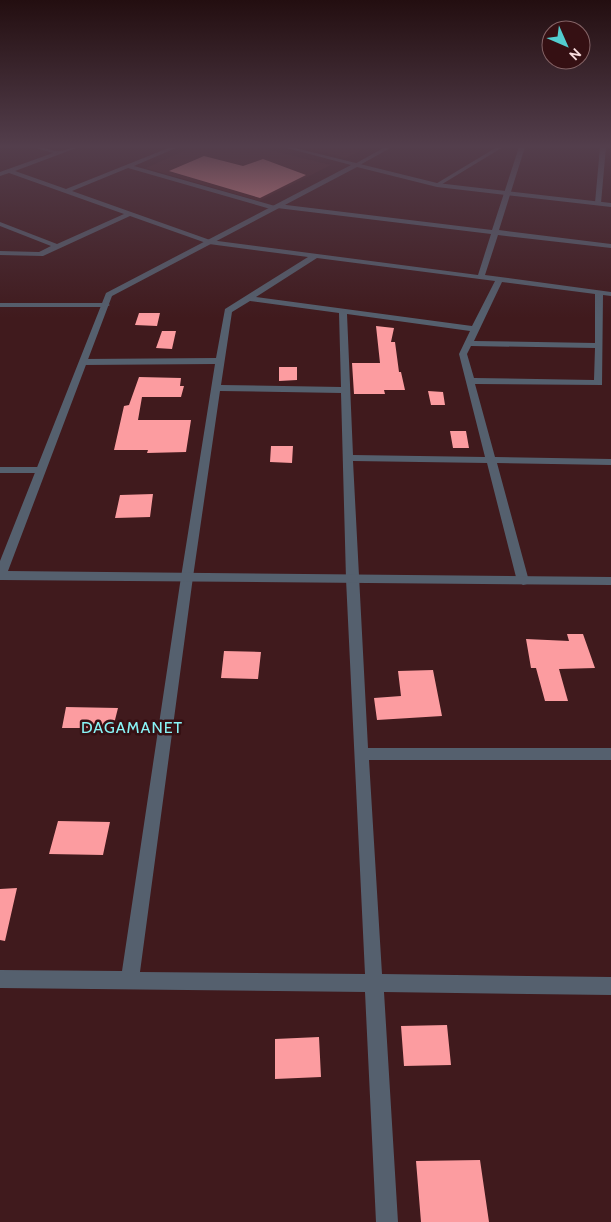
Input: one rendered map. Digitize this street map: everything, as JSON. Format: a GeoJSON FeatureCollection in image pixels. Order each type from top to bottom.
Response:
{"type":"FeatureCollection","features":[{"type":"Feature","properties":{"kind":"street"},"geometry":{"type":"LineString","coordinates":[[102,204],[209,242],[611,294]]}},
{"type":"Feature","properties":{"kind":"street"},"geometry":{"type":"LineString","coordinates":[[265,204],[276,207],[611,246]]}},
{"type":"Feature","properties":{"kind":"street"},"geometry":{"type":"LineString","coordinates":[[282,204],[109,295],[0,576],[611,582]]}},
{"type":"Feature","properties":{"kind":"street"},"geometry":{"type":"LineString","coordinates":[[482,277],[504,204]]}},
{"type":"Feature","properties":{"kind":"street"},"geometry":{"type":"LineString","coordinates":[[0,253],[40,254],[130,214]]}},
{"type":"Feature","properties":{"kind":"street"},"geometry":{"type":"LineString","coordinates":[[0,224],[57,246]]}},
{"type":"Feature","properties":{"kind":"street"},"geometry":{"type":"LineString","coordinates":[[130,980],[186,577],[228,311],[316,256]]}},
{"type":"Feature","properties":{"kind":"street"},"geometry":{"type":"LineString","coordinates":[[499,280],[463,354],[523,581]]}},
{"type":"Feature","properties":{"kind":"street"},"geometry":{"type":"LineString","coordinates":[[470,381],[599,384],[599,293]]}},
{"type":"Feature","properties":{"kind":"street"},"geometry":{"type":"LineString","coordinates":[[249,298],[475,330]]}},
{"type":"Feature","properties":{"kind":"street"},"geometry":{"type":"LineString","coordinates":[[0,306],[106,305]]}},
{"type":"Feature","properties":{"kind":"street"},"geometry":{"type":"LineString","coordinates":[[342,311],[352,579],[387,1222]]}},
{"type":"Feature","properties":{"kind":"street"},"geometry":{"type":"LineString","coordinates":[[469,343],[599,346]]}},
{"type":"Feature","properties":{"kind":"street"},"geometry":{"type":"LineString","coordinates":[[83,362],[220,361]]}},
{"type":"Feature","properties":{"kind":"street"},"geometry":{"type":"LineString","coordinates":[[216,388],[345,390]]}},
{"type":"Feature","properties":{"kind":"street"},"geometry":{"type":"LineString","coordinates":[[348,458],[492,462],[611,462]]}},
{"type":"Feature","properties":{"kind":"street"},"geometry":{"type":"LineString","coordinates":[[0,470],[41,470]]}},
{"type":"Feature","properties":{"kind":"street"},"geometry":{"type":"LineString","coordinates":[[361,754],[611,754]]}},
{"type":"Feature","properties":{"kind":"street"},"geometry":{"type":"LineString","coordinates":[[0,979],[611,986]]}},
{"type":"Feature","properties":{"kind":"building"},"geometry":{"type":"Polygon","coordinates":[[[139,313],[160,313],[157,326],[135,325],[139,313]]]}},
{"type":"Feature","properties":{"kind":"building"},"geometry":{"type":"Polygon","coordinates":[[[376,326],[394,328],[391,342],[395,342],[399,372],[401,372],[405,390],[384,390],[385,394],[354,394],[352,363],[380,363],[376,326]]]}},
{"type":"Feature","properties":{"kind":"building"},"geometry":{"type":"Polygon","coordinates":[[[162,331],[176,331],[172,349],[156,348],[162,331]]]}},
{"type":"Feature","properties":{"kind":"building"},"geometry":{"type":"Polygon","coordinates":[[[279,367],[297,367],[297,380],[279,381],[279,367]]]}},
{"type":"Feature","properties":{"kind":"building"},"geometry":{"type":"Polygon","coordinates":[[[139,377],[181,378],[180,386],[184,386],[181,397],[142,397],[138,420],[191,420],[186,452],[147,453],[148,450],[114,450],[124,406],[129,405],[139,377]]]}},
{"type":"Feature","properties":{"kind":"building"},"geometry":{"type":"Polygon","coordinates":[[[428,391],[443,392],[445,405],[431,405],[428,391]]]}},
{"type":"Feature","properties":{"kind":"building"},"geometry":{"type":"Polygon","coordinates":[[[450,431],[466,431],[469,448],[453,448],[450,431]]]}},
{"type":"Feature","properties":{"kind":"building"},"geometry":{"type":"Polygon","coordinates":[[[271,446],[293,446],[292,463],[270,462],[271,446]]]}},
{"type":"Feature","properties":{"kind":"building"},"geometry":{"type":"Polygon","coordinates":[[[153,494],[150,517],[115,518],[120,495],[153,494]]]}},
{"type":"Feature","properties":{"kind":"building"},"geometry":{"type":"Polygon","coordinates":[[[567,634],[583,634],[595,668],[559,669],[568,701],[545,701],[536,668],[531,668],[526,639],[569,641],[567,634]]]}},
{"type":"Feature","properties":{"kind":"building"},"geometry":{"type":"Polygon","coordinates":[[[224,651],[261,652],[258,679],[221,678],[224,651]]]}},
{"type":"Feature","properties":{"kind":"building"},"geometry":{"type":"Polygon","coordinates":[[[433,670],[442,716],[377,720],[374,698],[401,696],[398,671],[433,670]]]}},
{"type":"Feature","properties":{"kind":"building"},"geometry":{"type":"Polygon","coordinates":[[[66,707],[118,708],[113,728],[62,728],[66,707]]]}},
{"type":"Feature","properties":{"kind":"building"},"geometry":{"type":"Polygon","coordinates":[[[58,821],[110,822],[103,855],[49,854],[58,821]]]}},
{"type":"Feature","properties":{"kind":"building"},"geometry":{"type":"Polygon","coordinates":[[[17,888],[5,941],[0,940],[0,889],[17,888]]]}},
{"type":"Feature","properties":{"kind":"building"},"geometry":{"type":"Polygon","coordinates":[[[447,1025],[451,1065],[404,1066],[401,1026],[447,1025]]]}},
{"type":"Feature","properties":{"kind":"building"},"geometry":{"type":"Polygon","coordinates":[[[319,1037],[321,1077],[275,1079],[275,1039],[319,1037]]]}},
{"type":"Feature","properties":{"kind":"building"},"geometry":{"type":"Polygon","coordinates":[[[480,1160],[489,1222],[421,1222],[416,1161],[480,1160]]]}},
{"type":"Feature","properties":{"kind":"district","name":"DAGAMANET"},"geometry":{"type":"Point","coordinates":[132,727]}}]}
